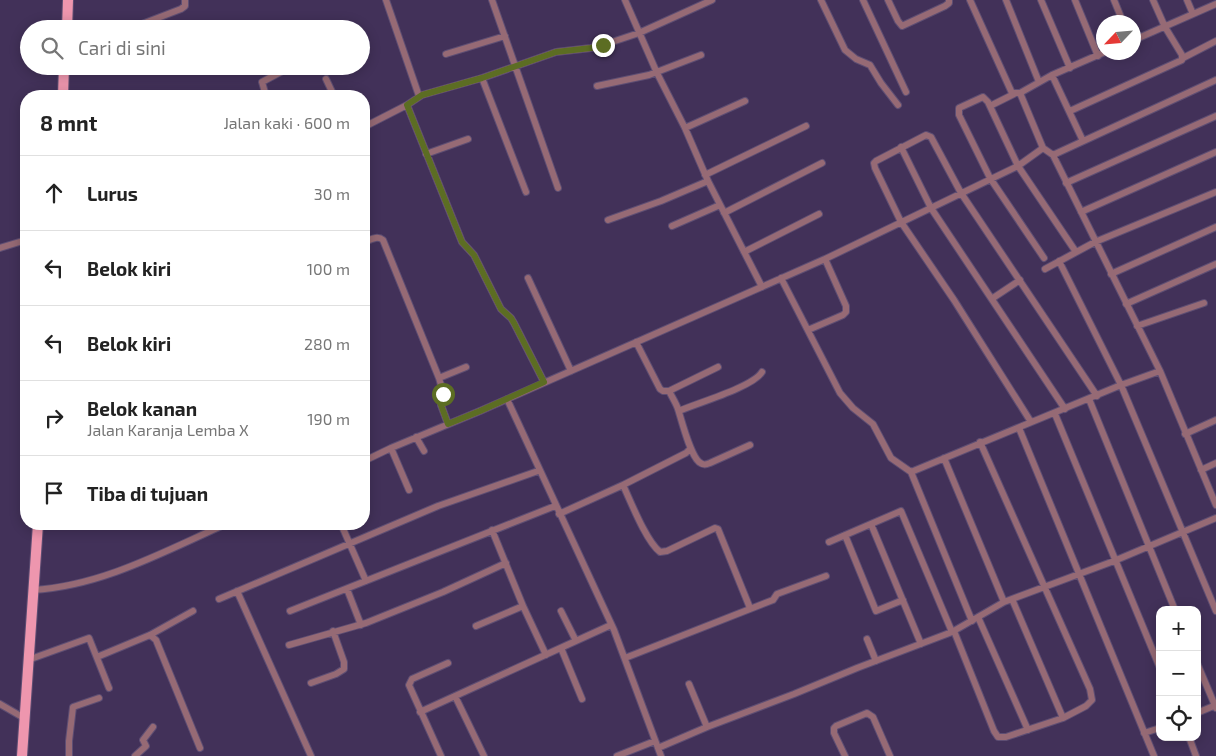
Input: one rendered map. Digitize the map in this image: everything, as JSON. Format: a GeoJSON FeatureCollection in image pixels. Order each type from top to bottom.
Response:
{"type":"FeatureCollection","features":[{"type":"Feature","properties":{"kind":"main road"},"geometry":{"type":"LineString","coordinates":[[67,20],[68,0]]}},
{"type":"Feature","properties":{"kind":"main road"},"geometry":{"type":"LineString","coordinates":[[63,90],[64,75]]}},
{"type":"Feature","properties":{"kind":"main road"},"geometry":{"type":"LineString","coordinates":[[22,756],[38,530]]}},
{"type":"Feature","properties":{"kind":"street"},"geometry":{"type":"LineString","coordinates":[[153,20],[182,9],[185,6],[185,0]]}},
{"type":"Feature","properties":{"kind":"street"},"geometry":{"type":"LineString","coordinates":[[386,0],[419,96]]}},
{"type":"Feature","properties":{"kind":"street"},"geometry":{"type":"LineString","coordinates":[[492,0],[558,188]]}},
{"type":"Feature","properties":{"kind":"street"},"geometry":{"type":"LineString","coordinates":[[625,0],[707,178],[762,287]]}},
{"type":"Feature","properties":{"kind":"street"},"geometry":{"type":"LineString","coordinates":[[370,124],[407,105],[419,96],[482,78],[556,52],[591,48],[639,33],[712,0]]}},
{"type":"Feature","properties":{"kind":"street"},"geometry":{"type":"LineString","coordinates":[[821,0],[846,50],[856,59],[870,65],[898,105]]}},
{"type":"Feature","properties":{"kind":"street"},"geometry":{"type":"LineString","coordinates":[[863,0],[906,92]]}},
{"type":"Feature","properties":{"kind":"street"},"geometry":{"type":"LineString","coordinates":[[888,0],[902,26],[945,6],[949,3],[948,0]]}},
{"type":"Feature","properties":{"kind":"street"},"geometry":{"type":"LineString","coordinates":[[970,0],[1010,92],[1017,93]]}},
{"type":"Feature","properties":{"kind":"street"},"geometry":{"type":"LineString","coordinates":[[1006,0],[1039,82]]}},
{"type":"Feature","properties":{"kind":"street"},"geometry":{"type":"LineString","coordinates":[[1041,0],[1070,68]]}},
{"type":"Feature","properties":{"kind":"street"},"geometry":{"type":"LineString","coordinates":[[1075,0],[1096,51]]}},
{"type":"Feature","properties":{"kind":"street"},"geometry":{"type":"LineString","coordinates":[[1114,0],[1120,15]]}},
{"type":"Feature","properties":{"kind":"street"},"geometry":{"type":"LineString","coordinates":[[1153,0],[1182,58]]}},
{"type":"Feature","properties":{"kind":"street"},"geometry":{"type":"LineString","coordinates":[[1187,0],[1193,14]]}},
{"type":"Feature","properties":{"kind":"street"},"geometry":{"type":"LineString","coordinates":[[1141,37],[1216,4]]}},
{"type":"Feature","properties":{"kind":"street"},"geometry":{"type":"LineString","coordinates":[[446,54],[505,36]]}},
{"type":"Feature","properties":{"kind":"street"},"geometry":{"type":"LineString","coordinates":[[1070,112],[1180,61],[1182,58],[1216,41]]}},
{"type":"Feature","properties":{"kind":"street"},"geometry":{"type":"LineString","coordinates":[[597,86],[657,73],[701,55]]}},
{"type":"Feature","properties":{"kind":"street"},"geometry":{"type":"LineString","coordinates":[[990,106],[1052,75],[1096,57]]}},
{"type":"Feature","properties":{"kind":"street"},"geometry":{"type":"LineString","coordinates":[[264,90],[262,82],[275,75]]}},
{"type":"Feature","properties":{"kind":"street"},"geometry":{"type":"LineString","coordinates":[[1052,75],[1084,141]]}},
{"type":"Feature","properties":{"kind":"street"},"geometry":{"type":"LineString","coordinates":[[482,78],[526,192]]}},
{"type":"Feature","properties":{"kind":"street"},"geometry":{"type":"LineString","coordinates":[[326,79],[331,90]]}},
{"type":"Feature","properties":{"kind":"street"},"geometry":{"type":"LineString","coordinates":[[1052,156],[1216,80]]}},
{"type":"Feature","properties":{"kind":"street"},"geometry":{"type":"LineString","coordinates":[[1017,93],[1044,148],[1052,156],[1081,212],[1160,371],[1216,504]]}},
{"type":"Feature","properties":{"kind":"street"},"geometry":{"type":"LineString","coordinates":[[1044,258],[990,178],[958,111],[959,108],[983,97],[990,106],[1018,166],[1076,252]]}},
{"type":"Feature","properties":{"kind":"street"},"geometry":{"type":"LineString","coordinates":[[685,128],[745,101]]}},
{"type":"Feature","properties":{"kind":"street"},"geometry":{"type":"LineString","coordinates":[[407,105],[462,242],[474,255],[501,309],[514,323],[544,382]]}},
{"type":"Feature","properties":{"kind":"street"},"geometry":{"type":"LineString","coordinates":[[1066,183],[1216,116]]}},
{"type":"Feature","properties":{"kind":"street"},"geometry":{"type":"LineString","coordinates":[[608,220],[661,201],[806,126]]}},
{"type":"Feature","properties":{"kind":"street"},"geometry":{"type":"LineString","coordinates":[[1031,422],[954,300],[901,222],[874,163],[926,135],[929,136],[961,193],[1097,396]]}},
{"type":"Feature","properties":{"kind":"street"},"geometry":{"type":"LineString","coordinates":[[426,154],[468,139]]}},
{"type":"Feature","properties":{"kind":"street"},"geometry":{"type":"LineString","coordinates":[[902,147],[931,208],[1065,409]]}},
{"type":"Feature","properties":{"kind":"street"},"geometry":{"type":"LineString","coordinates":[[370,458],[507,400],[825,259],[1018,166],[1044,148]]}},
{"type":"Feature","properties":{"kind":"street"},"geometry":{"type":"LineString","coordinates":[[1081,212],[1216,152]]}},
{"type":"Feature","properties":{"kind":"street"},"geometry":{"type":"LineString","coordinates":[[724,213],[822,163]]}},
{"type":"Feature","properties":{"kind":"street"},"geometry":{"type":"LineString","coordinates":[[1045,269],[1095,242],[1216,192]]}},
{"type":"Feature","properties":{"kind":"street"},"geometry":{"type":"LineString","coordinates":[[672,226],[720,205]]}},
{"type":"Feature","properties":{"kind":"street"},"geometry":{"type":"LineString","coordinates":[[744,252],[819,214]]}},
{"type":"Feature","properties":{"kind":"street"},"geometry":{"type":"LineString","coordinates":[[1111,274],[1216,227]]}},
{"type":"Feature","properties":{"kind":"street"},"geometry":{"type":"LineString","coordinates":[[370,240],[376,238],[383,240],[439,378],[443,392],[441,405],[448,424]]}},
{"type":"Feature","properties":{"kind":"street"},"geometry":{"type":"LineString","coordinates":[[0,248],[20,242]]}},
{"type":"Feature","properties":{"kind":"street"},"geometry":{"type":"LineString","coordinates":[[808,330],[846,312],[846,306],[825,259]]}},
{"type":"Feature","properties":{"kind":"street"},"geometry":{"type":"LineString","coordinates":[[1059,261],[1121,385],[1216,611]]}},
{"type":"Feature","properties":{"kind":"street"},"geometry":{"type":"LineString","coordinates":[[1126,304],[1215,266]]}},
{"type":"Feature","properties":{"kind":"street"},"geometry":{"type":"LineString","coordinates":[[528,278],[571,371]]}},
{"type":"Feature","properties":{"kind":"street"},"geometry":{"type":"LineString","coordinates":[[781,278],[840,393],[853,408],[873,424],[893,461],[911,472],[975,619],[1028,730]]}},
{"type":"Feature","properties":{"kind":"street"},"geometry":{"type":"LineString","coordinates":[[992,298],[1020,280]]}},
{"type":"Feature","properties":{"kind":"street"},"geometry":{"type":"LineString","coordinates":[[1137,326],[1204,303]]}},
{"type":"Feature","properties":{"kind":"street"},"geometry":{"type":"LineString","coordinates":[[636,342],[660,389],[663,391],[669,391],[718,367]]}},
{"type":"Feature","properties":{"kind":"street"},"geometry":{"type":"LineString","coordinates":[[439,378],[466,367]]}},
{"type":"Feature","properties":{"kind":"street"},"geometry":{"type":"LineString","coordinates":[[911,472],[980,442],[1160,371]]}},
{"type":"Feature","properties":{"kind":"street"},"geometry":{"type":"LineString","coordinates":[[679,411],[748,383],[762,372]]}},
{"type":"Feature","properties":{"kind":"street"},"geometry":{"type":"LineString","coordinates":[[669,391],[679,411],[690,442],[690,449],[704,465],[750,446]]}},
{"type":"Feature","properties":{"kind":"street"},"geometry":{"type":"LineString","coordinates":[[1089,399],[1173,606]]}},
{"type":"Feature","properties":{"kind":"street"},"geometry":{"type":"LineString","coordinates":[[507,400],[538,471],[611,625],[661,756]]}},
{"type":"Feature","properties":{"kind":"street"},"geometry":{"type":"LineString","coordinates":[[1055,414],[1156,659]]}},
{"type":"Feature","properties":{"kind":"street"},"geometry":{"type":"LineString","coordinates":[[1185,434],[1216,420]]}},
{"type":"Feature","properties":{"kind":"street"},"geometry":{"type":"LineString","coordinates":[[1019,428],[1154,756]]}},
{"type":"Feature","properties":{"kind":"street"},"geometry":{"type":"LineString","coordinates":[[416,437],[424,451]]}},
{"type":"Feature","properties":{"kind":"street"},"geometry":{"type":"LineString","coordinates":[[829,542],[901,512],[994,732],[998,737],[1006,737],[1063,718],[1086,706],[1092,700],[1090,690],[980,442]]}},
{"type":"Feature","properties":{"kind":"street"},"geometry":{"type":"LineString","coordinates":[[391,448],[409,490]]}},
{"type":"Feature","properties":{"kind":"street"},"geometry":{"type":"LineString","coordinates":[[559,514],[623,485],[686,453],[690,449]]}},
{"type":"Feature","properties":{"kind":"street"},"geometry":{"type":"LineString","coordinates":[[944,458],[1004,602]]}},
{"type":"Feature","properties":{"kind":"street"},"geometry":{"type":"LineString","coordinates":[[1201,470],[1216,463]]}},
{"type":"Feature","properties":{"kind":"street"},"geometry":{"type":"LineString","coordinates":[[219,599],[438,506],[538,471]]}},
{"type":"Feature","properties":{"kind":"street"},"geometry":{"type":"LineString","coordinates":[[623,485],[648,536],[660,552],[667,551],[715,528],[718,529],[750,608]]}},
{"type":"Feature","properties":{"kind":"street"},"geometry":{"type":"LineString","coordinates":[[290,611],[555,506]]}},
{"type":"Feature","properties":{"kind":"street"},"geometry":{"type":"LineString","coordinates":[[658,748],[876,660],[953,632],[1004,602],[1044,588],[1216,518]]}},
{"type":"Feature","properties":{"kind":"street"},"geometry":{"type":"LineString","coordinates":[[871,524],[921,644]]}},
{"type":"Feature","properties":{"kind":"street"},"geometry":{"type":"LineString","coordinates":[[33,590],[54,589],[101,578],[212,530]]}},
{"type":"Feature","properties":{"kind":"street"},"geometry":{"type":"LineString","coordinates":[[344,530],[366,581]]}},
{"type":"Feature","properties":{"kind":"street"},"geometry":{"type":"LineString","coordinates":[[492,530],[523,606],[546,655]]}},
{"type":"Feature","properties":{"kind":"street"},"geometry":{"type":"LineString","coordinates":[[845,535],[876,611],[902,600]]}},
{"type":"Feature","properties":{"kind":"street"},"geometry":{"type":"LineString","coordinates":[[288,645],[334,631],[362,625],[443,592],[506,563]]}},
{"type":"Feature","properties":{"kind":"street"},"geometry":{"type":"LineString","coordinates":[[625,658],[773,600],[778,594],[826,576]]}},
{"type":"Feature","properties":{"kind":"street"},"geometry":{"type":"LineString","coordinates":[[347,589],[362,625]]}},
{"type":"Feature","properties":{"kind":"street"},"geometry":{"type":"LineString","coordinates":[[237,591],[311,756]]}},
{"type":"Feature","properties":{"kind":"street"},"geometry":{"type":"LineString","coordinates":[[1012,599],[1063,718]]}},
{"type":"Feature","properties":{"kind":"street"},"geometry":{"type":"LineString","coordinates":[[476,626],[523,606]]}},
{"type":"Feature","properties":{"kind":"street"},"geometry":{"type":"LineString","coordinates":[[97,657],[150,635],[193,611]]}},
{"type":"Feature","properties":{"kind":"street"},"geometry":{"type":"LineString","coordinates":[[561,611],[576,641]]}},
{"type":"Feature","properties":{"kind":"street"},"geometry":{"type":"LineString","coordinates":[[420,712],[611,625]]}},
{"type":"Feature","properties":{"kind":"street"},"geometry":{"type":"LineString","coordinates":[[311,683],[344,669],[344,662],[334,631]]}},
{"type":"Feature","properties":{"kind":"street"},"geometry":{"type":"LineString","coordinates":[[150,635],[156,640],[200,748]]}},
{"type":"Feature","properties":{"kind":"street"},"geometry":{"type":"LineString","coordinates":[[28,660],[88,638],[109,688]]}},
{"type":"Feature","properties":{"kind":"street"},"geometry":{"type":"LineString","coordinates":[[867,639],[876,660]]}},
{"type":"Feature","properties":{"kind":"street"},"geometry":{"type":"LineString","coordinates":[[561,648],[582,699]]}},
{"type":"Feature","properties":{"kind":"street"},"geometry":{"type":"LineString","coordinates":[[441,756],[409,687],[410,681],[448,662]]}},
{"type":"Feature","properties":{"kind":"street"},"geometry":{"type":"LineString","coordinates":[[1201,672],[1216,706],[1201,712]]}},
{"type":"Feature","properties":{"kind":"street"},"geometry":{"type":"LineString","coordinates":[[689,684],[707,727]]}},
{"type":"Feature","properties":{"kind":"street"},"geometry":{"type":"LineString","coordinates":[[455,696],[484,756]]}},
{"type":"Feature","properties":{"kind":"street"},"geometry":{"type":"LineString","coordinates":[[69,756],[73,707],[99,698]]}},
{"type":"Feature","properties":{"kind":"street"},"geometry":{"type":"LineString","coordinates":[[0,704],[24,718]]}},
{"type":"Feature","properties":{"kind":"street"},"geometry":{"type":"LineString","coordinates":[[845,756],[834,734],[835,727],[867,713],[873,717],[890,756]]}},
{"type":"Feature","properties":{"kind":"street"},"geometry":{"type":"LineString","coordinates":[[135,756],[146,746],[143,740],[153,727]]}},
{"type":"Feature","properties":{"kind":"street"},"geometry":{"type":"LineString","coordinates":[[1144,734],[1156,730]]}},
{"type":"Feature","properties":{"kind":"street"},"geometry":{"type":"LineString","coordinates":[[617,756],[655,741]]}},
{"type":"Feature","properties":{"kind":"street"},"geometry":{"type":"LineString","coordinates":[[1190,741],[1196,756]]}},
{"type":"Feature","properties":{"kind":"route"},"geometry":{"type":"LineString","coordinates":[[443,394],[441,407],[448,424],[507,400],[544,382],[514,323],[501,309],[474,255],[462,242],[407,105],[410,101],[422,95],[482,78],[539,57],[556,52],[603,45]]}}]}
